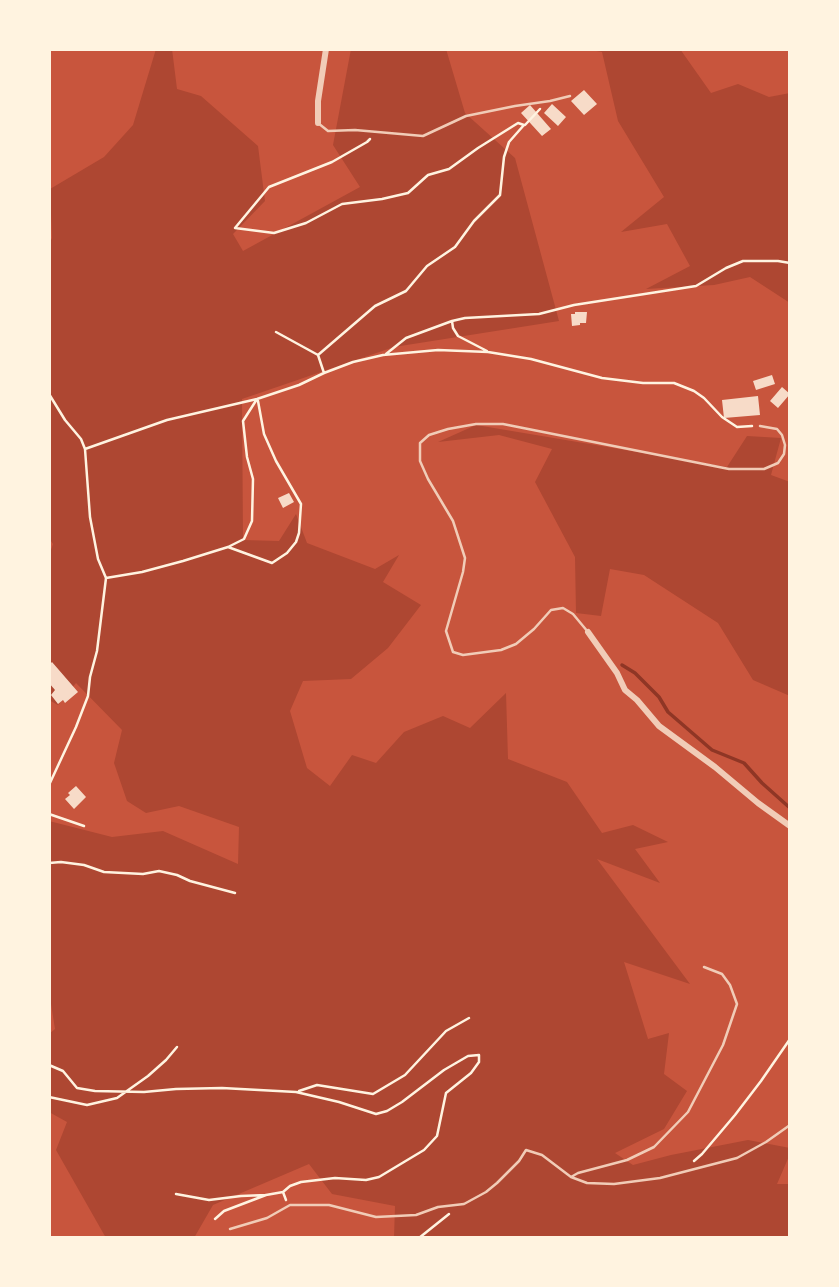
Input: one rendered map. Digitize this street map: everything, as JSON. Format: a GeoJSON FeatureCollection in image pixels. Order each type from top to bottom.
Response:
{"type":"FeatureCollection","features":[{"type":"Feature","properties":{"kind":"street"},"geometry":{"type":"LineString","coordinates":[[318,123],[318,101],[326,49]]}},
{"type":"Feature","properties":{"kind":"street"},"geometry":{"type":"LineString","coordinates":[[588,632],[617,673],[625,690],[638,700],[659,726],[790,826]]}},
{"type":"Feature","properties":{"kind":"lane"},"geometry":{"type":"LineString","coordinates":[[318,123],[328,131],[376,131],[423,136],[466,116],[570,96]]}},
{"type":"Feature","properties":{"kind":"lane"},"geometry":{"type":"LineString","coordinates":[[588,632],[573,614],[563,608],[551,610],[516,644],[500,650],[463,655],[453,652],[446,631],[465,558],[453,521],[420,461],[420,443],[429,435],[448,429],[476,424],[503,425],[729,469],[764,469],[778,463],[784,454],[785,445],[777,429],[760,426]]}},
{"type":"Feature","properties":{"kind":"lane"},"geometry":{"type":"LineString","coordinates":[[571,1177],[627,1160],[654,1147],[688,1112],[723,1045],[737,1004],[730,985],[722,974],[704,967]]}},
{"type":"Feature","properties":{"kind":"lane"},"geometry":{"type":"LineString","coordinates":[[230,1229],[267,1218],[290,1205],[329,1205],[376,1217],[416,1215],[438,1207],[464,1204],[497,1183],[526,1150],[542,1155],[571,1177],[587,1183],[614,1184],[660,1178],[737,1158],[790,1125]]}},
{"type":"Feature","properties":{"kind":"path"},"geometry":{"type":"LineString","coordinates":[[318,355],[375,306],[406,291],[428,267],[455,247],[474,221],[500,195],[504,157],[509,142],[537,111],[551,101]]}},
{"type":"Feature","properties":{"kind":"path"},"geometry":{"type":"LineString","coordinates":[[376,131],[367,142],[345,155],[269,187],[234,228],[274,233],[306,223],[342,204],[408,193],[428,176],[449,169],[518,123],[524,125]]}},
{"type":"Feature","properties":{"kind":"path"},"geometry":{"type":"LineString","coordinates":[[383,355],[406,338],[465,318],[539,314],[574,305],[696,286],[743,261],[790,263]]}},
{"type":"Feature","properties":{"kind":"path"},"geometry":{"type":"LineString","coordinates":[[452,321],[458,336],[488,352]]}},
{"type":"Feature","properties":{"kind":"path"},"geometry":{"type":"LineString","coordinates":[[276,332],[318,355],[324,373]]}},
{"type":"Feature","properties":{"kind":"path"},"geometry":{"type":"LineString","coordinates":[[85,449],[167,420],[257,399],[353,362],[383,355],[438,350],[488,352],[531,359],[602,378],[643,383],[674,383],[694,391],[737,427],[760,426]]}},
{"type":"Feature","properties":{"kind":"path"},"geometry":{"type":"LineString","coordinates":[[49,394],[81,439],[85,449],[90,517],[99,559],[107,578],[88,696],[49,785]]}},
{"type":"Feature","properties":{"kind":"path"},"geometry":{"type":"LineString","coordinates":[[107,578],[183,561],[244,539],[252,522],[253,479],[247,457],[243,421],[257,399]]}},
{"type":"Feature","properties":{"kind":"path"},"geometry":{"type":"LineString","coordinates":[[228,547],[272,563],[287,553],[299,533],[301,504],[264,434],[257,399]]}},
{"type":"Feature","properties":{"kind":"path"},"geometry":{"type":"LineString","coordinates":[[49,814],[84,826]]}},
{"type":"Feature","properties":{"kind":"path"},"geometry":{"type":"LineString","coordinates":[[49,863],[84,865],[104,872],[159,872],[235,893]]}},
{"type":"Feature","properties":{"kind":"path"},"geometry":{"type":"LineString","coordinates":[[296,1092],[317,1085],[373,1094],[405,1075],[446,1031],[469,1017]]}},
{"type":"Feature","properties":{"kind":"path"},"geometry":{"type":"LineString","coordinates":[[681,1172],[702,1154],[735,1115],[790,1039]]}},
{"type":"Feature","properties":{"kind":"path"},"geometry":{"type":"LineString","coordinates":[[49,1097],[87,1105],[117,1098],[148,1076],[177,1047]]}},
{"type":"Feature","properties":{"kind":"path"},"geometry":{"type":"LineString","coordinates":[[49,1065],[63,1072],[77,1088],[95,1091],[144,1092],[222,1088],[296,1092],[340,1101],[376,1114],[402,1102],[444,1070],[468,1056],[479,1055],[479,1062],[471,1073],[446,1093],[437,1136],[424,1150],[379,1177],[366,1180],[335,1178],[300,1182],[283,1192],[209,1200],[176,1194]]}},
{"type":"Feature","properties":{"kind":"path"},"geometry":{"type":"LineString","coordinates":[[283,1192],[290,1205]]}},
{"type":"Feature","properties":{"kind":"path"},"geometry":{"type":"LineString","coordinates":[[215,1219],[224,1211],[266,1195]]}},
{"type":"Feature","properties":{"kind":"path"},"geometry":{"type":"LineString","coordinates":[[419,1238],[464,1204]]}},
{"type":"Feature","properties":{"kind":"shaded area"},"geometry":{"type":"Polygon","coordinates":[[[156,49],[172,49],[177,89],[201,96],[258,146],[265,201],[233,234],[243,251],[360,187],[333,145],[351,49],[446,49],[465,113],[515,158],[559,321],[394,347],[242,399],[243,540],[279,541],[296,514],[307,543],[375,569],[399,555],[383,582],[421,605],[388,648],[351,679],[303,681],[290,711],[307,768],[330,786],[352,755],[376,763],[404,732],[443,716],[470,728],[506,693],[508,759],[567,782],[602,833],[633,825],[668,842],[635,849],[660,883],[597,859],[690,984],[624,962],[648,1039],[669,1033],[664,1074],[687,1091],[664,1129],[615,1153],[633,1165],[748,1140],[790,1148],[777,1184],[790,1184],[790,1238],[394,1238],[395,1206],[332,1194],[309,1164],[213,1205],[194,1238],[106,1238],[56,1150],[67,1122],[49,1112],[49,1034],[55,1029],[49,991],[49,821],[112,837],[163,831],[238,864],[239,827],[179,806],[146,813],[127,801],[114,763],[122,730],[76,683],[58,705],[49,700],[49,556],[53,544],[49,538],[49,245],[52,238],[50,189],[104,157],[133,125],[156,49]]]}},
{"type":"Feature","properties":{"kind":"shaded area"},"geometry":{"type":"Polygon","coordinates":[[[585,49],[680,49],[711,93],[738,84],[769,97],[790,93],[790,303],[750,277],[714,285],[646,289],[690,266],[667,224],[621,232],[664,197],[618,121],[602,52],[585,49]]]}},
{"type":"Feature","properties":{"kind":"shaded area"},"geometry":{"type":"Polygon","coordinates":[[[476,425],[727,467],[747,436],[781,438],[771,475],[790,482],[790,696],[753,680],[718,623],[644,575],[610,569],[601,616],[576,613],[575,557],[535,482],[552,449],[499,435],[438,442],[476,425]]]}},
{"type":"Feature","properties":{"kind":"building"},"geometry":{"type":"Polygon","coordinates":[[[584,90],[597,104],[584,115],[571,101],[584,90]]]}},
{"type":"Feature","properties":{"kind":"building"},"geometry":{"type":"Polygon","coordinates":[[[552,104],[566,117],[558,126],[544,113],[552,104]]]}},
{"type":"Feature","properties":{"kind":"building"},"geometry":{"type":"Polygon","coordinates":[[[530,105],[551,129],[542,136],[521,113],[530,105]]]}},
{"type":"Feature","properties":{"kind":"building"},"geometry":{"type":"Polygon","coordinates":[[[587,312],[586,323],[572,326],[571,314],[587,312]]]}},
{"type":"Feature","properties":{"kind":"building"},"geometry":{"type":"Polygon","coordinates":[[[772,375],[775,384],[756,390],[753,381],[772,375]]]}},
{"type":"Feature","properties":{"kind":"building"},"geometry":{"type":"Polygon","coordinates":[[[782,387],[790,394],[778,408],[770,401],[782,387]]]}},
{"type":"Feature","properties":{"kind":"building"},"geometry":{"type":"Polygon","coordinates":[[[758,396],[760,415],[724,418],[722,400],[758,396]]]}},
{"type":"Feature","properties":{"kind":"building"},"geometry":{"type":"Polygon","coordinates":[[[289,493],[294,502],[283,508],[278,498],[289,493]]]}},
{"type":"Feature","properties":{"kind":"building"},"geometry":{"type":"Polygon","coordinates":[[[52,662],[78,692],[65,703],[63,700],[58,704],[51,695],[55,690],[49,683],[49,665],[52,662]]]}},
{"type":"Feature","properties":{"kind":"building"},"geometry":{"type":"Polygon","coordinates":[[[76,786],[86,797],[74,809],[65,799],[76,786]]]}},
{"type":"Feature","properties":{"kind":"waterway"},"geometry":{"type":"LineString","coordinates":[[622,665],[635,673],[659,697],[668,712],[712,750],[744,763],[790,808]]}}]}
